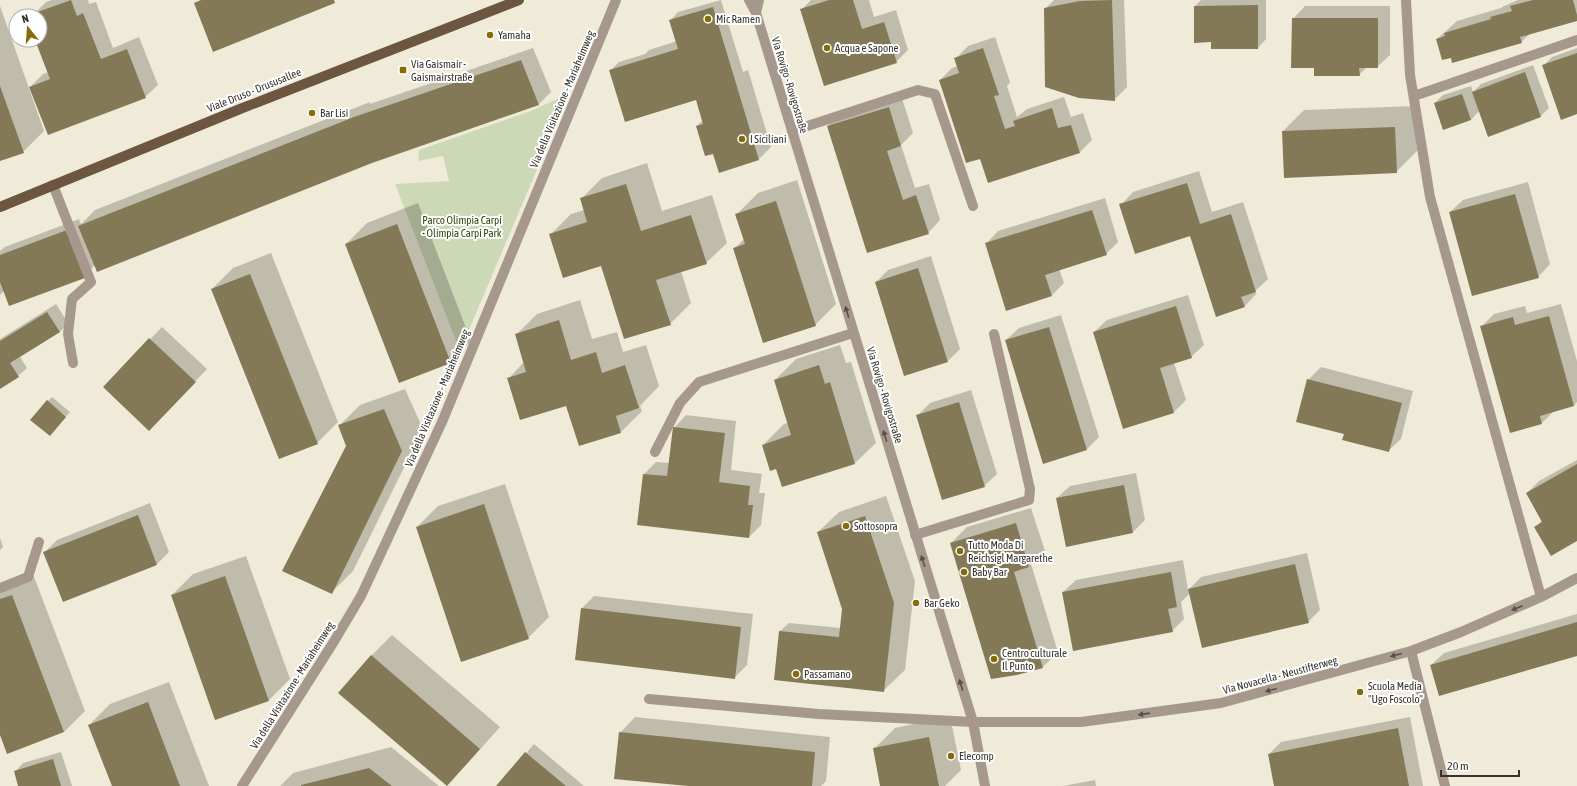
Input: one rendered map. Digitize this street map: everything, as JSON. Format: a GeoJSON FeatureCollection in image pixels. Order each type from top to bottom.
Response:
{"type":"FeatureCollection","features":[{"type":"Feature","properties":{"kind":"main road","name":"Viale Druso - Drususallee"},"geometry":{"type":"LineString","coordinates":[[0,207],[247,106],[519,0]]}},
{"type":"Feature","properties":{"kind":"street","name":"Via della Visitazione - Mariaheimweg"},"geometry":{"type":"LineString","coordinates":[[242,786],[333,643],[361,596],[442,422],[535,193],[616,0]]}},
{"type":"Feature","properties":{"kind":"street","name":"Via Rovigo - Rovigostraße"},"geometry":{"type":"LineString","coordinates":[[749,0],[756,13],[973,722],[985,786]]}},
{"type":"Feature","properties":{"kind":"street","name":"Via Rovigo - Rovigostraße"},"geometry":{"type":"LineString","coordinates":[[756,13],[759,0]]}},
{"type":"Feature","properties":{"kind":"street"},"geometry":{"type":"LineString","coordinates":[[1406,0],[1410,75],[1430,197],[1542,597]]}},
{"type":"Feature","properties":{"kind":"street"},"geometry":{"type":"LineString","coordinates":[[1414,96],[1577,40]]}},
{"type":"Feature","properties":{"kind":"street"},"geometry":{"type":"LineString","coordinates":[[792,131],[918,90],[936,94],[973,206]]}},
{"type":"Feature","properties":{"kind":"street"},"geometry":{"type":"LineString","coordinates":[[53,185],[91,282],[72,299],[68,334],[72,362]]}},
{"type":"Feature","properties":{"kind":"street"},"geometry":{"type":"LineString","coordinates":[[655,452],[680,403],[699,382],[853,333]]}},
{"type":"Feature","properties":{"kind":"street"},"geometry":{"type":"LineString","coordinates":[[915,535],[1029,500],[1030,489],[994,334]]}},
{"type":"Feature","properties":{"kind":"street"},"geometry":{"type":"LineString","coordinates":[[0,588],[28,577],[39,542]]}},
{"type":"Feature","properties":{"kind":"street","name":"Via Novacella - Neustifterweg"},"geometry":{"type":"LineString","coordinates":[[649,698],[819,714],[973,722],[1081,722],[1221,703],[1411,651],[1461,632],[1542,597],[1577,578]]}},
{"type":"Feature","properties":{"kind":"street"},"geometry":{"type":"LineString","coordinates":[[1411,651],[1446,786]]}},
{"type":"Feature","properties":{"kind":"green space","name":"Parco Olimpia Carpi - Olimpia Carpi Park"},"geometry":{"type":"Polygon","coordinates":[[[569,94],[460,351],[395,184],[449,181],[443,156],[418,161],[419,150],[528,112],[569,94]]]}},
{"type":"Feature","properties":{"kind":"building"},"geometry":{"type":"Polygon","coordinates":[[[71,0],[77,16],[83,13],[101,59],[127,49],[146,98],[48,135],[29,87],[50,79],[38,48],[48,48],[48,8],[71,0]]]}},
{"type":"Feature","properties":{"kind":"building"},"geometry":{"type":"Polygon","coordinates":[[[201,0],[334,0],[335,3],[213,52],[194,3],[201,0]]]}},
{"type":"Feature","properties":{"kind":"building"},"geometry":{"type":"Polygon","coordinates":[[[829,0],[853,0],[862,29],[884,22],[897,63],[824,86],[800,9],[829,0]]]}},
{"type":"Feature","properties":{"kind":"building"},"geometry":{"type":"Polygon","coordinates":[[[1112,0],[1115,101],[1079,98],[1045,87],[1044,8],[1080,1],[1112,0]]]}},
{"type":"Feature","properties":{"kind":"building"},"geometry":{"type":"Polygon","coordinates":[[[1533,0],[1573,0],[1577,21],[1520,37],[1522,43],[1452,63],[1451,58],[1442,60],[1436,39],[1445,36],[1444,33],[1491,19],[1490,17],[1512,11],[1510,6],[1533,0]]]}},
{"type":"Feature","properties":{"kind":"building"},"geometry":{"type":"Polygon","coordinates":[[[1258,5],[1258,49],[1211,49],[1211,42],[1194,43],[1194,6],[1258,5]]]}},
{"type":"Feature","properties":{"kind":"building"},"geometry":{"type":"Polygon","coordinates":[[[713,7],[759,160],[719,173],[713,154],[705,156],[696,126],[703,124],[696,100],[625,122],[609,70],[678,49],[669,20],[713,7]]]}},
{"type":"Feature","properties":{"kind":"building"},"geometry":{"type":"Polygon","coordinates":[[[1292,18],[1378,18],[1378,68],[1359,68],[1360,76],[1314,76],[1314,68],[1291,68],[1292,18]]]}},
{"type":"Feature","properties":{"kind":"building"},"geometry":{"type":"Polygon","coordinates":[[[983,48],[999,95],[994,96],[1005,129],[1015,126],[1013,121],[1052,108],[1058,128],[1071,125],[1080,153],[988,183],[980,159],[966,163],[939,80],[959,73],[954,58],[983,48]]]}},
{"type":"Feature","properties":{"kind":"building"},"geometry":{"type":"Polygon","coordinates":[[[1577,53],[1577,114],[1561,120],[1542,65],[1577,53]]]}},
{"type":"Feature","properties":{"kind":"building"},"geometry":{"type":"Polygon","coordinates":[[[521,60],[539,105],[372,163],[97,272],[78,226],[354,117],[521,60]]]}},
{"type":"Feature","properties":{"kind":"building"},"geometry":{"type":"Polygon","coordinates":[[[1525,72],[1541,117],[1488,137],[1472,92],[1525,72]]]}},
{"type":"Feature","properties":{"kind":"building"},"geometry":{"type":"Polygon","coordinates":[[[0,86],[24,153],[0,161],[0,86]]]}},
{"type":"Feature","properties":{"kind":"building"},"geometry":{"type":"Polygon","coordinates":[[[1462,94],[1471,120],[1443,130],[1434,103],[1462,94]]]}},
{"type":"Feature","properties":{"kind":"building"},"geometry":{"type":"Polygon","coordinates":[[[889,107],[901,146],[887,151],[903,200],[916,195],[929,234],[867,253],[827,126],[889,107]]]}},
{"type":"Feature","properties":{"kind":"building"},"geometry":{"type":"Polygon","coordinates":[[[1395,127],[1397,173],[1284,178],[1282,131],[1395,127]]]}},
{"type":"Feature","properties":{"kind":"building"},"geometry":{"type":"Polygon","coordinates":[[[1187,183],[1200,224],[1231,214],[1256,292],[1241,297],[1245,307],[1216,317],[1190,236],[1135,254],[1119,204],[1187,183]]]}},
{"type":"Feature","properties":{"kind":"building"},"geometry":{"type":"Polygon","coordinates":[[[626,184],[641,231],[691,215],[707,264],[656,280],[671,325],[624,339],[601,266],[563,278],[549,234],[587,222],[580,198],[626,184]]]}},
{"type":"Feature","properties":{"kind":"building"},"geometry":{"type":"Polygon","coordinates":[[[1515,194],[1539,278],[1472,296],[1449,212],[1515,194]]]}},
{"type":"Feature","properties":{"kind":"building"},"geometry":{"type":"Polygon","coordinates":[[[776,201],[816,326],[763,343],[733,248],[745,244],[735,214],[776,201]]]}},
{"type":"Feature","properties":{"kind":"building"},"geometry":{"type":"Polygon","coordinates":[[[1092,210],[1107,255],[1045,275],[1052,296],[1006,311],[985,243],[1092,210]]]}},
{"type":"Feature","properties":{"kind":"building"},"geometry":{"type":"Polygon","coordinates":[[[397,224],[451,363],[399,383],[345,244],[397,224]]]}},
{"type":"Feature","properties":{"kind":"building"},"geometry":{"type":"Polygon","coordinates":[[[67,230],[85,278],[9,306],[0,282],[0,255],[67,230]]]}},
{"type":"Feature","properties":{"kind":"building"},"geometry":{"type":"Polygon","coordinates":[[[918,268],[948,362],[904,376],[875,282],[918,268]]]}},
{"type":"Feature","properties":{"kind":"building"},"geometry":{"type":"Polygon","coordinates":[[[250,274],[318,444],[279,459],[211,289],[250,274]]]}},
{"type":"Feature","properties":{"kind":"building"},"geometry":{"type":"Polygon","coordinates":[[[1176,306],[1192,358],[1160,368],[1174,413],[1123,429],[1093,332],[1176,306]]]}},
{"type":"Feature","properties":{"kind":"building"},"geometry":{"type":"Polygon","coordinates":[[[47,312],[60,332],[10,363],[19,377],[0,389],[0,341],[47,312]]]}},
{"type":"Feature","properties":{"kind":"building"},"geometry":{"type":"Polygon","coordinates":[[[1549,316],[1574,406],[1540,416],[1542,424],[1510,433],[1480,326],[1513,317],[1515,325],[1549,316]]]}},
{"type":"Feature","properties":{"kind":"building"},"geometry":{"type":"Polygon","coordinates":[[[559,320],[571,360],[596,352],[602,373],[625,365],[639,408],[616,416],[621,433],[579,446],[566,406],[520,420],[507,378],[526,372],[515,334],[559,320]]]}},
{"type":"Feature","properties":{"kind":"building"},"geometry":{"type":"Polygon","coordinates":[[[1049,327],[1087,450],[1043,464],[1005,340],[1049,327]]]}},
{"type":"Feature","properties":{"kind":"building"},"geometry":{"type":"Polygon","coordinates":[[[149,338],[196,382],[149,431],[103,387],[149,338]]]}},
{"type":"Feature","properties":{"kind":"building"},"geometry":{"type":"Polygon","coordinates":[[[819,365],[825,384],[830,382],[855,464],[782,487],[776,469],[770,471],[762,445],[791,435],[774,380],[819,365]]]}},
{"type":"Feature","properties":{"kind":"building"},"geometry":{"type":"Polygon","coordinates":[[[1307,379],[1402,403],[1389,452],[1342,440],[1344,434],[1296,422],[1307,379]]]}},
{"type":"Feature","properties":{"kind":"building"},"geometry":{"type":"Polygon","coordinates":[[[47,400],[66,417],[50,436],[30,420],[47,400]]]}},
{"type":"Feature","properties":{"kind":"building"},"geometry":{"type":"Polygon","coordinates":[[[959,402],[985,487],[942,500],[916,415],[959,402]]]}},
{"type":"Feature","properties":{"kind":"building"},"geometry":{"type":"Polygon","coordinates":[[[384,409],[402,451],[332,594],[282,571],[346,446],[338,425],[384,409]]]}},
{"type":"Feature","properties":{"kind":"building"},"geometry":{"type":"Polygon","coordinates":[[[673,427],[725,433],[719,482],[750,486],[748,505],[753,505],[749,538],[637,525],[643,474],[667,476],[673,427]]]}},
{"type":"Feature","properties":{"kind":"building"},"geometry":{"type":"Polygon","coordinates":[[[1577,464],[1577,541],[1551,556],[1534,527],[1542,522],[1526,493],[1577,464]]]}},
{"type":"Feature","properties":{"kind":"building"},"geometry":{"type":"Polygon","coordinates":[[[1124,485],[1133,533],[1066,547],[1056,498],[1124,485]]]}},
{"type":"Feature","properties":{"kind":"building"},"geometry":{"type":"Polygon","coordinates":[[[484,504],[529,639],[461,662],[416,527],[484,504]]]}},
{"type":"Feature","properties":{"kind":"building"},"geometry":{"type":"Polygon","coordinates":[[[138,515],[157,565],[63,602],[43,552],[138,515]]]}},
{"type":"Feature","properties":{"kind":"building"},"geometry":{"type":"Polygon","coordinates":[[[865,516],[894,603],[884,692],[774,680],[779,631],[839,637],[842,609],[817,532],[865,516]]]}},
{"type":"Feature","properties":{"kind":"building"},"geometry":{"type":"Polygon","coordinates":[[[1016,523],[1029,567],[1014,572],[1043,668],[1017,675],[991,679],[950,543],[1016,523]]]}},
{"type":"Feature","properties":{"kind":"building"},"geometry":{"type":"Polygon","coordinates":[[[1295,564],[1309,623],[1202,648],[1188,589],[1295,564]]]}},
{"type":"Feature","properties":{"kind":"building"},"geometry":{"type":"Polygon","coordinates":[[[1171,572],[1177,607],[1168,609],[1173,632],[1073,651],[1062,592],[1171,572]]]}},
{"type":"Feature","properties":{"kind":"building"},"geometry":{"type":"Polygon","coordinates":[[[225,576],[269,701],[215,720],[171,595],[225,576]]]}},
{"type":"Feature","properties":{"kind":"building"},"geometry":{"type":"Polygon","coordinates":[[[12,595],[64,732],[7,754],[0,735],[0,599],[12,595]]]}},
{"type":"Feature","properties":{"kind":"building"},"geometry":{"type":"Polygon","coordinates":[[[581,608],[741,627],[735,679],[575,660],[581,608]]]}},
{"type":"Feature","properties":{"kind":"building"},"geometry":{"type":"Polygon","coordinates":[[[1577,622],[1577,656],[1439,696],[1430,665],[1577,622]]]}},
{"type":"Feature","properties":{"kind":"building"},"geometry":{"type":"Polygon","coordinates":[[[371,655],[480,749],[447,786],[338,693],[371,655]]]}},
{"type":"Feature","properties":{"kind":"building"},"geometry":{"type":"Polygon","coordinates":[[[148,702],[180,786],[112,786],[88,725],[148,702]]]}},
{"type":"Feature","properties":{"kind":"building"},"geometry":{"type":"Polygon","coordinates":[[[1398,728],[1409,786],[1274,786],[1268,754],[1398,728]]]}},
{"type":"Feature","properties":{"kind":"building"},"geometry":{"type":"Polygon","coordinates":[[[619,732],[815,752],[812,786],[688,786],[614,779],[619,732]]]}},
{"type":"Feature","properties":{"kind":"building"},"geometry":{"type":"Polygon","coordinates":[[[929,737],[939,786],[880,786],[873,748],[929,737]]]}},
{"type":"Feature","properties":{"kind":"building"},"geometry":{"type":"Polygon","coordinates":[[[525,752],[566,786],[496,786],[525,752]]]}},
{"type":"Feature","properties":{"kind":"building"},"geometry":{"type":"Polygon","coordinates":[[[53,759],[61,786],[18,786],[14,771],[53,759]]]}},
{"type":"Feature","properties":{"kind":"building"},"geometry":{"type":"Polygon","coordinates":[[[369,768],[392,786],[301,786],[301,785],[369,768]]]}},
{"type":"Feature","properties":{"kind":"place","name":"Mic Ramen"},"geometry":{"type":"Point","coordinates":[708,19]}},
{"type":"Feature","properties":{"kind":"place","name":"Yamaha"},"geometry":{"type":"Point","coordinates":[490,35]}},
{"type":"Feature","properties":{"kind":"place","name":"Acqua e Sapone"},"geometry":{"type":"Point","coordinates":[827,48]}},
{"type":"Feature","properties":{"kind":"place","name":"Via Gaismair - Gaismairstraße"},"geometry":{"type":"Point","coordinates":[403,70]}},
{"type":"Feature","properties":{"kind":"place","name":"Bar Lisi"},"geometry":{"type":"Point","coordinates":[312,113]}},
{"type":"Feature","properties":{"kind":"place","name":"I Siciliani"},"geometry":{"type":"Point","coordinates":[742,139]}},
{"type":"Feature","properties":{"kind":"place","name":"Sottosopra"},"geometry":{"type":"Point","coordinates":[846,526]}},
{"type":"Feature","properties":{"kind":"place","name":"Tutto Moda Di Reichsigl Margarethe"},"geometry":{"type":"Point","coordinates":[960,551]}},
{"type":"Feature","properties":{"kind":"place","name":"Baby Bar"},"geometry":{"type":"Point","coordinates":[964,572]}},
{"type":"Feature","properties":{"kind":"place","name":"Bar Geko"},"geometry":{"type":"Point","coordinates":[916,603]}},
{"type":"Feature","properties":{"kind":"place","name":"Centro culturale Il Punto"},"geometry":{"type":"Point","coordinates":[994,659]}},
{"type":"Feature","properties":{"kind":"place","name":"Passamano"},"geometry":{"type":"Point","coordinates":[796,674]}},
{"type":"Feature","properties":{"kind":"place","name":"Scuola Media \"Ugo Foscolo\""},"geometry":{"type":"Point","coordinates":[1360,692]}},
{"type":"Feature","properties":{"kind":"place","name":"Elecomp"},"geometry":{"type":"Point","coordinates":[951,756]}}]}
